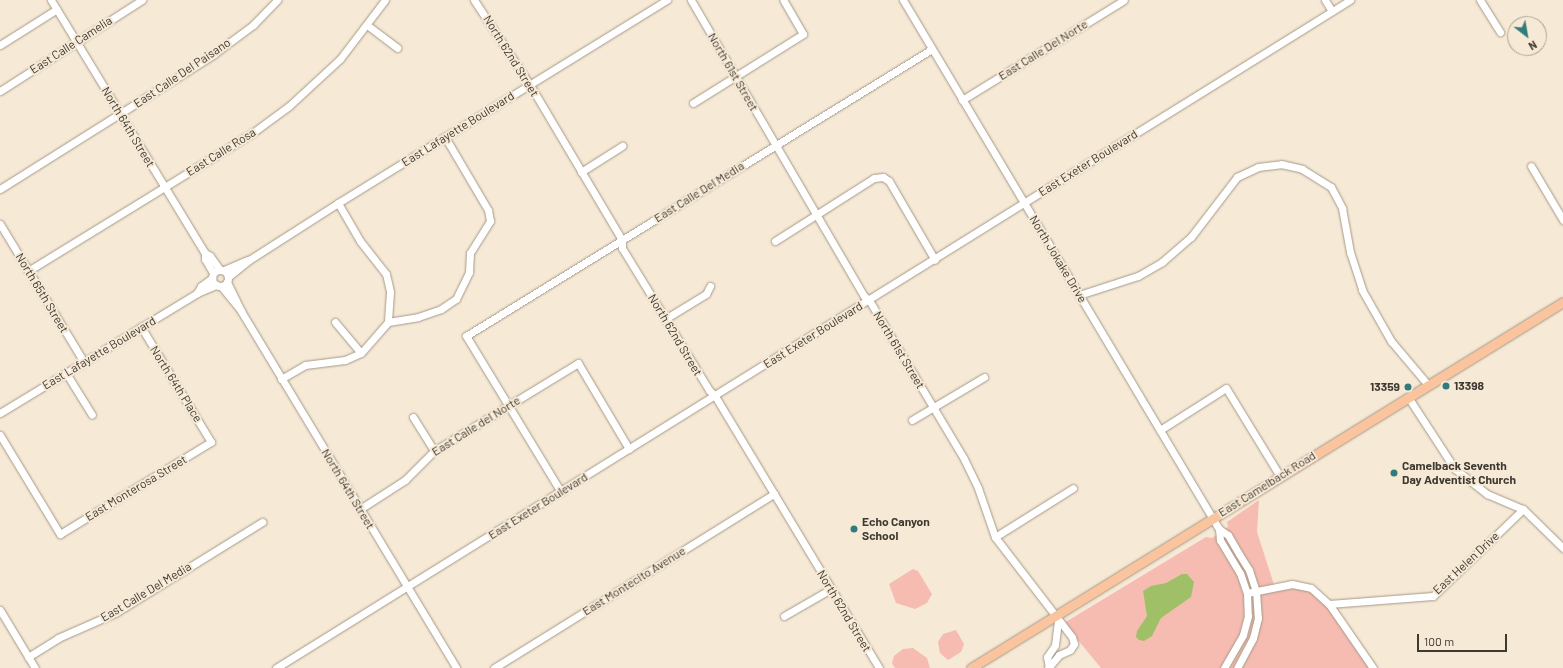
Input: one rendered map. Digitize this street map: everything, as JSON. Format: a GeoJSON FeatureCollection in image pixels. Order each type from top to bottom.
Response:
{"type":"FeatureCollection","features":[{"type":"Feature","properties":{"kind":"main road","name":"East Camelback Road"},"geometry":{"type":"LineString","coordinates":[[971,668],[1057,619],[1212,518],[1563,302]]}},
{"type":"Feature","properties":{"kind":"street","name":"North 64th Street"},"geometry":{"type":"LineString","coordinates":[[51,0],[205,253],[210,256],[222,270],[223,283]]}},
{"type":"Feature","properties":{"kind":"street","name":"East Calle Camelia"},"geometry":{"type":"LineString","coordinates":[[0,91],[142,0]]}},
{"type":"Feature","properties":{"kind":"street","name":"East Calle Del Paisano"},"geometry":{"type":"LineString","coordinates":[[0,189],[214,54],[253,25],[277,0]]}},
{"type":"Feature","properties":{"kind":"street","name":"East Calle Rosa"},"geometry":{"type":"LineString","coordinates":[[28,271],[165,188],[250,134],[289,106],[340,59],[385,0]]}},
{"type":"Feature","properties":{"kind":"street","name":"North 62nd Street"},"geometry":{"type":"LineString","coordinates":[[474,0],[530,85],[622,240],[622,248],[709,390],[715,396],[879,668]]}},
{"type":"Feature","properties":{"kind":"street","name":"East Lafayette Boulevard"},"geometry":{"type":"LineString","coordinates":[[1,410],[66,373],[197,293],[223,283],[249,260],[338,203],[667,0]]}},
{"type":"Feature","properties":{"kind":"street","name":"North 61st Street"},"geometry":{"type":"LineString","coordinates":[[691,0],[864,296],[869,300],[934,407],[971,472],[995,536],[1072,637],[1074,644],[1064,653]]}},
{"type":"Feature","properties":{"kind":"street"},"geometry":{"type":"LineString","coordinates":[[693,102],[803,34],[783,0]]}},
{"type":"Feature","properties":{"kind":"street","name":"North Jokake Drive"},"geometry":{"type":"LineString","coordinates":[[903,0],[1219,529]]}},
{"type":"Feature","properties":{"kind":"street","name":"East Calle Del Norte"},"geometry":{"type":"LineString","coordinates":[[962,100],[1124,0]]}},
{"type":"Feature","properties":{"kind":"street"},"geometry":{"type":"LineString","coordinates":[[1325,0],[1332,11]]}},
{"type":"Feature","properties":{"kind":"street","name":"East Exeter Boulevard"},"geometry":{"type":"LineString","coordinates":[[276,668],[935,260],[1350,0]]}},
{"type":"Feature","properties":{"kind":"street"},"geometry":{"type":"LineString","coordinates":[[1480,0],[1500,32]]}},
{"type":"Feature","properties":{"kind":"street"},"geometry":{"type":"LineString","coordinates":[[0,45],[57,9]]}},
{"type":"Feature","properties":{"kind":"street"},"geometry":{"type":"LineString","coordinates":[[367,25],[397,48]]}},
{"type":"Feature","properties":{"kind":"street","name":"East Calle Del Media"},"geometry":{"type":"LineString","coordinates":[[509,406],[466,336],[932,49]]}},
{"type":"Feature","properties":{"kind":"street"},"geometry":{"type":"LineString","coordinates":[[388,322],[418,317],[441,308],[456,299],[469,272],[470,253],[490,221],[488,210],[445,137]]}},
{"type":"Feature","properties":{"kind":"street"},"geometry":{"type":"LineString","coordinates":[[582,172],[622,146]]}},
{"type":"Feature","properties":{"kind":"street"},"geometry":{"type":"LineString","coordinates":[[1079,295],[1138,276],[1162,262],[1191,237],[1237,176],[1258,167],[1281,164],[1314,174],[1331,187],[1342,208],[1350,252],[1362,290],[1391,341],[1428,385]]}},
{"type":"Feature","properties":{"kind":"street"},"geometry":{"type":"LineString","coordinates":[[1531,166],[1563,218]]}},
{"type":"Feature","properties":{"kind":"street"},"geometry":{"type":"LineString","coordinates":[[775,241],[874,178],[883,177],[888,181],[935,260]]}},
{"type":"Feature","properties":{"kind":"street"},"geometry":{"type":"LineString","coordinates":[[281,379],[305,365],[345,360],[361,353],[372,344],[388,322],[390,292],[386,274],[360,241],[338,203]]}},
{"type":"Feature","properties":{"kind":"street","name":"North 65th Street"},"geometry":{"type":"LineString","coordinates":[[0,224],[84,362]]}},
{"type":"Feature","properties":{"kind":"street","name":"North 64th Street"},"geometry":{"type":"LineString","coordinates":[[205,253],[205,259],[212,276],[223,283],[241,311],[456,668]]}},
{"type":"Feature","properties":{"kind":"street","name":"East Lafayette Boulevard"},"geometry":{"type":"LineString","coordinates":[[197,293],[201,286],[212,276],[222,270],[249,260]]}},
{"type":"Feature","properties":{"kind":"street"},"geometry":{"type":"LineString","coordinates":[[665,319],[706,294],[710,286]]}},
{"type":"Feature","properties":{"kind":"street"},"geometry":{"type":"LineString","coordinates":[[335,322],[361,353]]}},
{"type":"Feature","properties":{"kind":"street","name":"North 64th Place"},"geometry":{"type":"LineString","coordinates":[[140,327],[211,442]]}},
{"type":"Feature","properties":{"kind":"street","name":"East Calle del Norte"},"geometry":{"type":"LineString","coordinates":[[360,509],[405,480],[434,451],[578,363],[629,449]]}},
{"type":"Feature","properties":{"kind":"street"},"geometry":{"type":"LineString","coordinates":[[66,373],[92,415]]}},
{"type":"Feature","properties":{"kind":"street"},"geometry":{"type":"LineString","coordinates":[[912,420],[984,377]]}},
{"type":"Feature","properties":{"kind":"street"},"geometry":{"type":"LineString","coordinates":[[1160,430],[1226,388],[1280,476]]}},
{"type":"Feature","properties":{"kind":"street"},"geometry":{"type":"LineString","coordinates":[[1408,397],[1455,469],[1487,494],[1523,509],[1563,548]]}},
{"type":"Feature","properties":{"kind":"street"},"geometry":{"type":"LineString","coordinates":[[509,406],[561,492]]}},
{"type":"Feature","properties":{"kind":"street"},"geometry":{"type":"LineString","coordinates":[[413,417],[434,451]]}},
{"type":"Feature","properties":{"kind":"street","name":"East Monterosa Street"},"geometry":{"type":"LineString","coordinates":[[0,435],[60,534],[211,442]]}},
{"type":"Feature","properties":{"kind":"street"},"geometry":{"type":"LineString","coordinates":[[995,536],[1073,488]]}},
{"type":"Feature","properties":{"kind":"street","name":"East Montecito Avenue"},"geometry":{"type":"LineString","coordinates":[[494,668],[774,494]]}},
{"type":"Feature","properties":{"kind":"street","name":"East Helen Drive"},"geometry":{"type":"LineString","coordinates":[[1329,604],[1433,596],[1523,509]]}},
{"type":"Feature","properties":{"kind":"street","name":"East Calle Del Media"},"geometry":{"type":"LineString","coordinates":[[28,657],[58,638],[117,612],[262,522]]}},
{"type":"Feature","properties":{"kind":"street"},"geometry":{"type":"LineString","coordinates":[[1219,529],[1228,535],[1239,554],[1256,591],[1258,618],[1253,638],[1238,668]]}},
{"type":"Feature","properties":{"kind":"street"},"geometry":{"type":"LineString","coordinates":[[1219,529],[1220,540],[1240,573],[1247,593],[1248,616],[1243,635],[1224,668]]}},
{"type":"Feature","properties":{"kind":"street"},"geometry":{"type":"LineString","coordinates":[[1247,593],[1292,584],[1311,588],[1329,604],[1373,668]]}},
{"type":"Feature","properties":{"kind":"street"},"geometry":{"type":"LineString","coordinates":[[784,616],[831,589]]}},
{"type":"Feature","properties":{"kind":"street"},"geometry":{"type":"LineString","coordinates":[[0,610],[35,668]]}},
{"type":"Feature","properties":{"kind":"street"},"geometry":{"type":"LineString","coordinates":[[1049,668],[1047,657],[1055,645],[1057,619]]}},
{"type":"Feature","properties":{"kind":"street"},"geometry":{"type":"LineString","coordinates":[[1049,668],[1064,653],[1057,650],[1055,645]]}},
{"type":"Feature","properties":{"kind":"shaded area"},"geometry":{"type":"Polygon","coordinates":[[[1259,500],[1257,532],[1276,591],[1300,588],[1313,594],[1327,607],[1370,668],[1101,668],[1064,623],[1206,537],[1212,538],[1228,527],[1227,522],[1259,500]]]}},
{"type":"Feature","properties":{"kind":"shaded area"},"geometry":{"type":"Polygon","coordinates":[[[913,569],[918,571],[932,594],[927,603],[915,609],[896,603],[889,584],[913,569]]]}},
{"type":"Feature","properties":{"kind":"shaded area"},"geometry":{"type":"Polygon","coordinates":[[[1182,574],[1187,574],[1194,582],[1191,597],[1161,618],[1152,636],[1144,641],[1139,640],[1136,637],[1137,631],[1147,616],[1143,591],[1151,586],[1166,583],[1182,574]]]}},
{"type":"Feature","properties":{"kind":"shaded area"},"geometry":{"type":"Polygon","coordinates":[[[956,630],[964,644],[961,652],[948,660],[940,653],[938,642],[943,634],[956,630]]]}},
{"type":"Feature","properties":{"kind":"shaded area"},"geometry":{"type":"Polygon","coordinates":[[[913,648],[927,658],[930,668],[895,668],[892,663],[894,656],[903,649],[913,648]]]}},
{"type":"Feature","properties":{"kind":"place","name":"13398"},"geometry":{"type":"Point","coordinates":[1446,386]}},
{"type":"Feature","properties":{"kind":"place","name":"13359"},"geometry":{"type":"Point","coordinates":[1408,387]}},
{"type":"Feature","properties":{"kind":"place","name":"Camelback Seventh Day Adventist Church"},"geometry":{"type":"Point","coordinates":[1394,473]}},
{"type":"Feature","properties":{"kind":"place","name":"Echo Canyon School"},"geometry":{"type":"Point","coordinates":[854,529]}}]}
